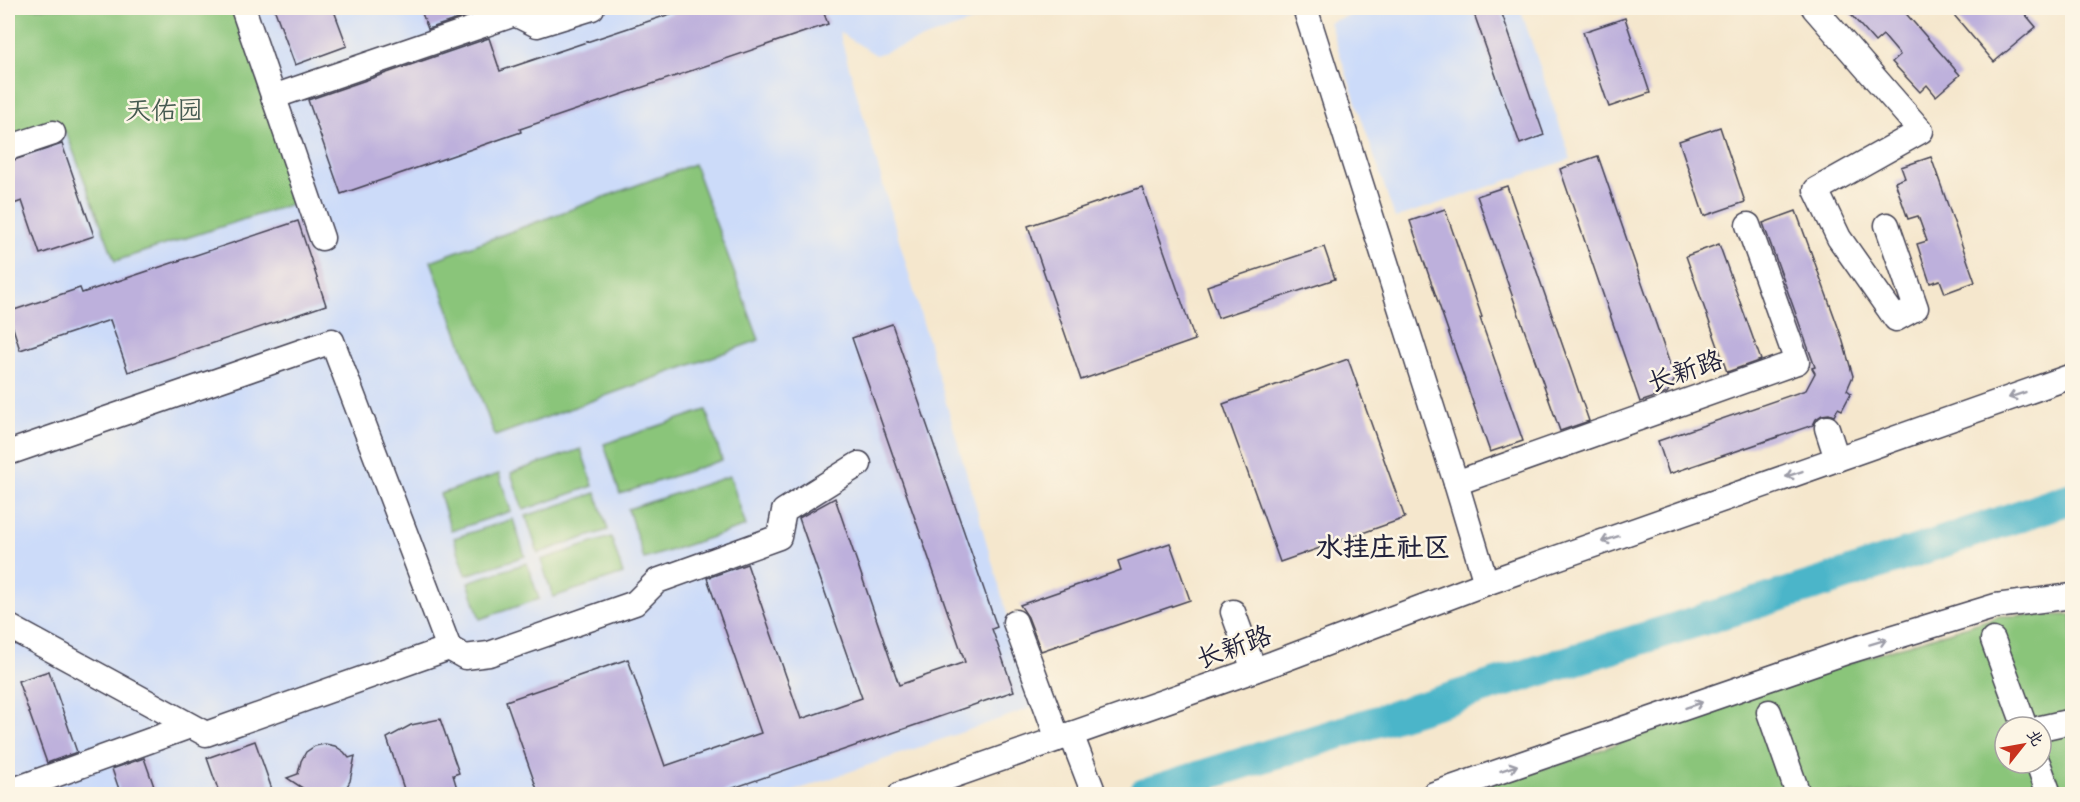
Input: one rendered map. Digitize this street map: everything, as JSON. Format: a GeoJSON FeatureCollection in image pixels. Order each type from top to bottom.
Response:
{"type":"FeatureCollection","features":[{"type":"Feature","properties":{"kind":"street"},"geometry":{"type":"LineString","coordinates":[[243,8],[322,238]]}},
{"type":"Feature","properties":{"kind":"street"},"geometry":{"type":"LineString","coordinates":[[273,97],[512,11],[537,25],[592,8]]}},
{"type":"Feature","properties":{"kind":"street"},"geometry":{"type":"LineString","coordinates":[[1305,8],[1486,582]]}},
{"type":"Feature","properties":{"kind":"street"},"geometry":{"type":"LineString","coordinates":[[1814,8],[1921,131],[1816,190],[1839,238],[1896,319],[1916,308],[1887,225]]}},
{"type":"Feature","properties":{"kind":"street"},"geometry":{"type":"LineString","coordinates":[[8,147],[53,133]]}},
{"type":"Feature","properties":{"kind":"street","name":"长新路"},"geometry":{"type":"LineString","coordinates":[[1456,483],[1797,362],[1748,225]]}},
{"type":"Feature","properties":{"kind":"street"},"geometry":{"type":"LineString","coordinates":[[8,453],[332,341],[449,648],[465,657],[489,654],[635,603],[657,581],[779,537],[784,511],[859,464]]}},
{"type":"Feature","properties":{"kind":"street","name":"长新路"},"geometry":{"type":"LineString","coordinates":[[901,795],[1254,670],[1486,582],[2073,376]]}},
{"type":"Feature","properties":{"kind":"street"},"geometry":{"type":"LineString","coordinates":[[1827,428],[1837,459]]}},
{"type":"Feature","properties":{"kind":"street"},"geometry":{"type":"LineString","coordinates":[[1434,795],[1872,644],[1996,606],[2073,596]]}},
{"type":"Feature","properties":{"kind":"street"},"geometry":{"type":"LineString","coordinates":[[1233,612],[1254,670]]}},
{"type":"Feature","properties":{"kind":"street"},"geometry":{"type":"LineString","coordinates":[[1015,622],[1064,737],[1093,793]]}},
{"type":"Feature","properties":{"kind":"street"},"geometry":{"type":"LineString","coordinates":[[8,626],[206,735],[449,648]]}},
{"type":"Feature","properties":{"kind":"street"},"geometry":{"type":"LineString","coordinates":[[1993,640],[2021,715]]}},
{"type":"Feature","properties":{"kind":"street"},"geometry":{"type":"LineString","coordinates":[[1769,712],[1798,795]]}},
{"type":"Feature","properties":{"kind":"street"},"geometry":{"type":"LineString","coordinates":[[2053,726],[2073,722]]}},
{"type":"Feature","properties":{"kind":"street"},"geometry":{"type":"LineString","coordinates":[[8,792],[190,726]]}},
{"type":"Feature","properties":{"kind":"street"},"geometry":{"type":"LineString","coordinates":[[2042,775],[2049,795]]}},
{"type":"Feature","properties":{"kind":"path"},"geometry":{"type":"LineString","coordinates":[[8,13],[22,8]]}},
{"type":"Feature","properties":{"kind":"shaded area"},"geometry":{"type":"Polygon","coordinates":[[[8,8],[1011,8],[876,55],[839,32],[1034,707],[786,794],[8,794],[8,8]]]}},
{"type":"Feature","properties":{"kind":"shaded area"},"geometry":{"type":"Polygon","coordinates":[[[1373,8],[1520,8],[1571,159],[1395,218],[1329,22],[1373,8]]]}},
{"type":"Feature","properties":{"kind":"green space","name":"天佑园"},"geometry":{"type":"Polygon","coordinates":[[[8,8],[234,8],[301,201],[115,261],[66,132],[8,145],[8,8]]]}},
{"type":"Feature","properties":{"kind":"green space"},"geometry":{"type":"Polygon","coordinates":[[[694,164],[759,340],[495,436],[431,261],[694,164]]]}},
{"type":"Feature","properties":{"kind":"green space"},"geometry":{"type":"Polygon","coordinates":[[[706,410],[722,460],[620,494],[604,444],[706,410]]]}},
{"type":"Feature","properties":{"kind":"green space"},"geometry":{"type":"Polygon","coordinates":[[[581,449],[593,486],[523,510],[511,473],[581,449]]]}},
{"type":"Feature","properties":{"kind":"green space"},"geometry":{"type":"Polygon","coordinates":[[[499,474],[511,511],[451,531],[440,494],[499,474]]]}},
{"type":"Feature","properties":{"kind":"green space"},"geometry":{"type":"Polygon","coordinates":[[[730,476],[746,526],[644,559],[628,509],[730,476]]]}},
{"type":"Feature","properties":{"kind":"green space"},"geometry":{"type":"Polygon","coordinates":[[[596,493],[608,530],[538,553],[526,516],[596,493]]]}},
{"type":"Feature","properties":{"kind":"green space"},"geometry":{"type":"Polygon","coordinates":[[[513,519],[525,556],[466,575],[454,538],[513,519]]]}},
{"type":"Feature","properties":{"kind":"green space"},"geometry":{"type":"Polygon","coordinates":[[[611,537],[623,574],[553,597],[541,560],[611,537]]]}},
{"type":"Feature","properties":{"kind":"green space"},"geometry":{"type":"Polygon","coordinates":[[[527,563],[539,599],[480,619],[468,582],[527,563]]]}},
{"type":"Feature","properties":{"kind":"green space"},"geometry":{"type":"Polygon","coordinates":[[[2072,615],[2072,794],[1454,794],[1573,760],[1777,685],[2000,616],[2072,615]]]}},
{"type":"Feature","properties":{"kind":"building"},"geometry":{"type":"Polygon","coordinates":[[[274,8],[333,8],[347,46],[295,65],[274,8]]]}},
{"type":"Feature","properties":{"kind":"building"},"geometry":{"type":"Polygon","coordinates":[[[420,8],[476,8],[478,12],[428,29],[420,8]]]}},
{"type":"Feature","properties":{"kind":"building"},"geometry":{"type":"Polygon","coordinates":[[[688,8],[822,8],[828,24],[520,129],[521,132],[341,194],[308,100],[489,38],[500,71],[688,8]]]}},
{"type":"Feature","properties":{"kind":"building"},"geometry":{"type":"Polygon","coordinates":[[[1472,8],[1500,8],[1544,135],[1520,144],[1472,8]]]}},
{"type":"Feature","properties":{"kind":"building"},"geometry":{"type":"Polygon","coordinates":[[[1845,8],[1901,8],[1960,75],[1936,96],[1927,85],[1920,92],[1892,62],[1900,55],[1883,35],[1875,42],[1845,8]]]}},
{"type":"Feature","properties":{"kind":"building"},"geometry":{"type":"Polygon","coordinates":[[[1948,8],[2020,8],[2036,27],[1994,62],[1948,8]]]}},
{"type":"Feature","properties":{"kind":"building"},"geometry":{"type":"Polygon","coordinates":[[[1625,18],[1650,93],[1609,107],[1583,32],[1625,18]]]}},
{"type":"Feature","properties":{"kind":"building"},"geometry":{"type":"Polygon","coordinates":[[[1720,127],[1745,202],[1704,216],[1679,141],[1720,127]]]}},
{"type":"Feature","properties":{"kind":"building"},"geometry":{"type":"Polygon","coordinates":[[[62,144],[94,236],[40,254],[22,201],[8,206],[8,175],[12,173],[8,162],[62,144]]]}},
{"type":"Feature","properties":{"kind":"building"},"geometry":{"type":"Polygon","coordinates":[[[1598,156],[1675,379],[1667,393],[1640,402],[1560,169],[1598,156]]]}},
{"type":"Feature","properties":{"kind":"building"},"geometry":{"type":"Polygon","coordinates":[[[1931,157],[1975,282],[1945,293],[1940,280],[1930,283],[1917,244],[1927,241],[1918,216],[1908,219],[1895,182],[1905,178],[1901,167],[1931,157]]]}},
{"type":"Feature","properties":{"kind":"building"},"geometry":{"type":"Polygon","coordinates":[[[1507,186],[1589,421],[1560,431],[1477,196],[1507,186]]]}},
{"type":"Feature","properties":{"kind":"building"},"geometry":{"type":"Polygon","coordinates":[[[1142,187],[1195,340],[1081,380],[1028,226],[1142,187]]]}},
{"type":"Feature","properties":{"kind":"building"},"geometry":{"type":"Polygon","coordinates":[[[1445,209],[1523,441],[1490,452],[1410,221],[1445,209]]]}},
{"type":"Feature","properties":{"kind":"building"},"geometry":{"type":"Polygon","coordinates":[[[1796,211],[1841,335],[1853,376],[1847,390],[1851,393],[1842,410],[1838,408],[1834,416],[1822,415],[1813,425],[1669,474],[1658,441],[1806,390],[1815,373],[1812,368],[1815,367],[1763,223],[1796,211]]]}},
{"type":"Feature","properties":{"kind":"building"},"geometry":{"type":"Polygon","coordinates":[[[298,221],[326,305],[128,372],[110,320],[20,350],[8,312],[80,288],[82,293],[298,221]]]}},
{"type":"Feature","properties":{"kind":"building"},"geometry":{"type":"Polygon","coordinates":[[[1719,244],[1761,360],[1727,372],[1686,256],[1719,244]]]}},
{"type":"Feature","properties":{"kind":"building"},"geometry":{"type":"Polygon","coordinates":[[[1324,247],[1335,279],[1218,318],[1207,286],[1324,247]]]}},
{"type":"Feature","properties":{"kind":"building"},"geometry":{"type":"Polygon","coordinates":[[[892,324],[997,627],[992,629],[1014,691],[713,795],[539,795],[506,701],[628,659],[665,766],[761,733],[707,578],[747,564],[801,719],[862,698],[799,518],[835,498],[899,685],[965,662],[852,338],[892,324]]]}},
{"type":"Feature","properties":{"kind":"building"},"geometry":{"type":"Polygon","coordinates":[[[1348,359],[1405,518],[1280,562],[1223,404],[1348,359]]]}},
{"type":"Feature","properties":{"kind":"building"},"geometry":{"type":"Polygon","coordinates":[[[1170,543],[1190,600],[1041,651],[1028,617],[1020,605],[1121,570],[1118,561],[1170,543]]]}},
{"type":"Feature","properties":{"kind":"building"},"geometry":{"type":"Polygon","coordinates":[[[49,671],[77,752],[47,763],[18,681],[49,671]]]}},
{"type":"Feature","properties":{"kind":"building"},"geometry":{"type":"Polygon","coordinates":[[[440,719],[459,773],[453,775],[459,795],[406,795],[387,738],[411,725],[440,719]]]}},
{"type":"Feature","properties":{"kind":"building"},"geometry":{"type":"Polygon","coordinates":[[[255,741],[274,795],[220,795],[207,758],[255,741]]]}},
{"type":"Feature","properties":{"kind":"building"},"geometry":{"type":"Polygon","coordinates":[[[325,744],[335,746],[349,758],[355,756],[350,781],[345,790],[338,795],[313,795],[287,778],[298,774],[306,752],[315,746],[325,744]]]}},
{"type":"Feature","properties":{"kind":"building"},"geometry":{"type":"Polygon","coordinates":[[[144,758],[157,795],[121,795],[112,769],[144,758]]]}},
{"type":"Feature","properties":{"kind":"waterway"},"geometry":{"type":"LineString","coordinates":[[1144,794],[1830,580],[2072,498]]}},
{"type":"Feature","properties":{"kind":"district","name":"水挂庄社区"},"geometry":{"type":"Point","coordinates":[1383,547]}}]}
